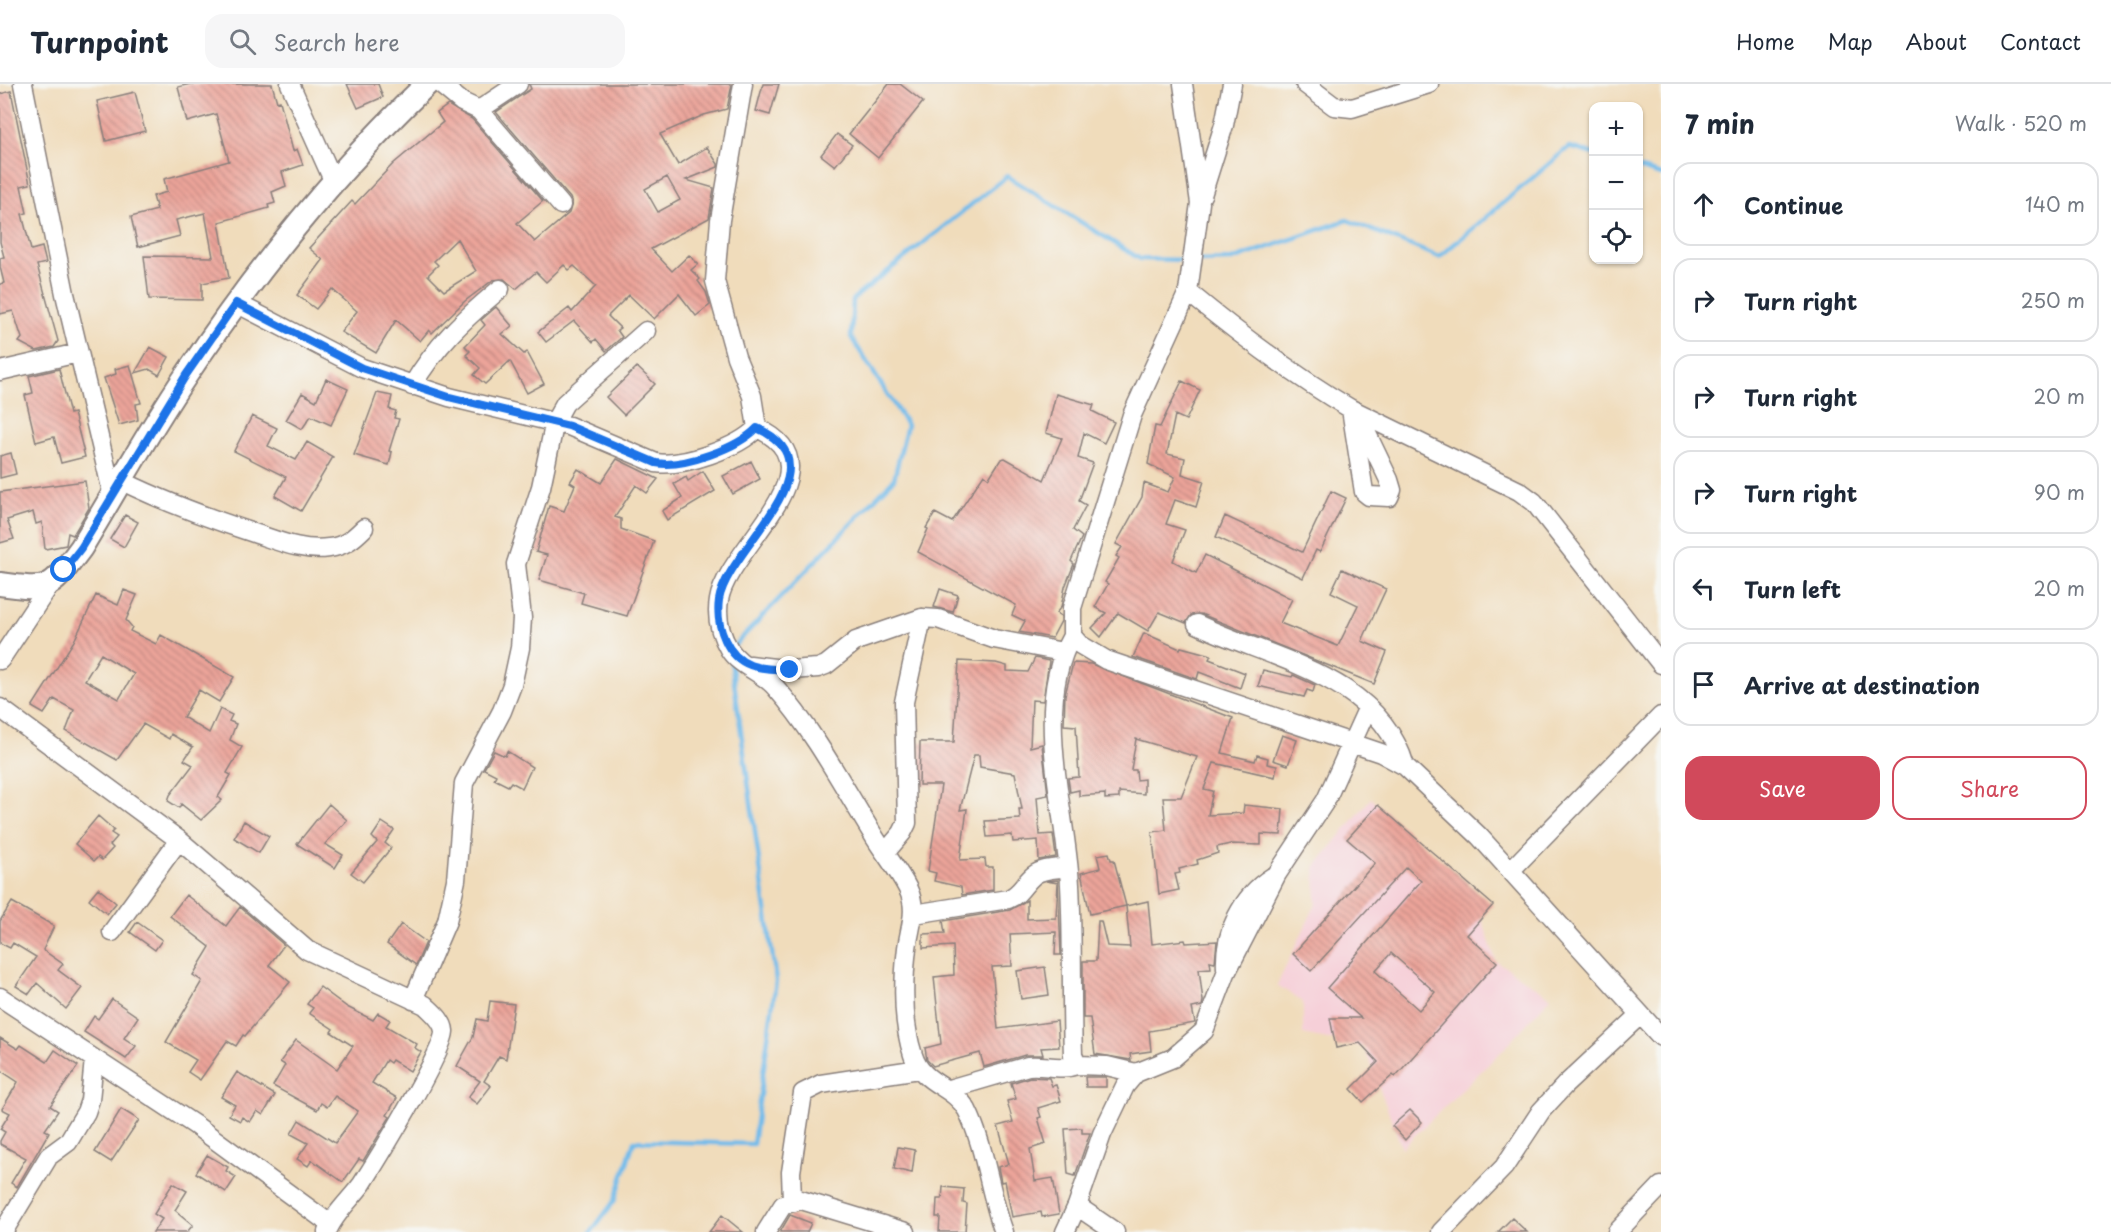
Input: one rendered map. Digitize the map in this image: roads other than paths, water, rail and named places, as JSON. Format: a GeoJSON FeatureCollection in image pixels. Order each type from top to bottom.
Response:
{"type":"FeatureCollection","features":[{"type":"Feature","properties":{"kind":"main road"},"geometry":{"type":"LineString","coordinates":[[0,584],[33,589],[49,586],[81,548],[186,375],[236,303],[333,180],[384,125],[427,84]]}},
{"type":"Feature","properties":{"kind":"street"},"geometry":{"type":"LineString","coordinates":[[23,84],[78,353],[117,488],[291,546],[327,549],[352,540],[364,528]]}},
{"type":"Feature","properties":{"kind":"street"},"geometry":{"type":"LineString","coordinates":[[290,84],[333,180]]}},
{"type":"Feature","properties":{"kind":"street"},"geometry":{"type":"LineString","coordinates":[[440,84],[462,102],[478,110],[561,205]]}},
{"type":"Feature","properties":{"kind":"street"},"geometry":{"type":"LineString","coordinates":[[478,110],[518,84]]}},
{"type":"Feature","properties":{"kind":"street"},"geometry":{"type":"LineString","coordinates":[[743,84],[720,220],[715,281],[736,357],[752,396],[757,428]]}},
{"type":"Feature","properties":{"kind":"street"},"geometry":{"type":"LineString","coordinates":[[1077,1065],[1073,1043],[1072,923],[1054,740],[1055,704],[1063,652],[1072,636],[1072,608],[1132,415],[1188,292],[1200,203],[1224,125],[1232,84]]}},
{"type":"Feature","properties":{"kind":"street"},"geometry":{"type":"LineString","coordinates":[[1305,84],[1334,106],[1352,108],[1429,84]]}},
{"type":"Feature","properties":{"kind":"street"},"geometry":{"type":"LineString","coordinates":[[1187,86],[1200,203]]}},
{"type":"Feature","properties":{"kind":"street"},"geometry":{"type":"LineString","coordinates":[[412,386],[429,358],[462,322],[500,289]]}},
{"type":"Feature","properties":{"kind":"street"},"geometry":{"type":"LineString","coordinates":[[1188,292],[1256,345],[1354,411],[1520,491],[1534,502],[1661,664]]}},
{"type":"Feature","properties":{"kind":"street"},"geometry":{"type":"LineString","coordinates":[[236,303],[353,364],[412,386],[555,422],[610,442],[656,463],[669,465],[685,462],[738,442],[757,428]]}},
{"type":"Feature","properties":{"kind":"street"},"geometry":{"type":"LineString","coordinates":[[413,1000],[447,921],[456,880],[464,783],[502,711],[514,676],[520,648],[522,618],[516,564],[541,487],[555,422],[569,399],[646,331]]}},
{"type":"Feature","properties":{"kind":"street"},"geometry":{"type":"LineString","coordinates":[[0,371],[78,353]]}},
{"type":"Feature","properties":{"kind":"street"},"geometry":{"type":"LineString","coordinates":[[757,428],[775,436],[784,446],[788,461],[788,482],[776,507],[731,570],[719,598],[718,625],[730,651],[741,662],[770,681],[796,713],[908,888],[914,902],[914,914],[907,948],[905,1021],[919,1069],[928,1080],[949,1089],[961,1101],[970,1118],[1004,1232]]}},
{"type":"Feature","properties":{"kind":"street"},"geometry":{"type":"LineString","coordinates":[[0,660],[49,586]]}},
{"type":"Feature","properties":{"kind":"street"},"geometry":{"type":"LineString","coordinates":[[741,662],[771,669],[818,668],[826,665],[856,640],[922,618],[938,619],[994,639],[1063,652]]}},
{"type":"Feature","properties":{"kind":"street"},"geometry":{"type":"LineString","coordinates":[[885,853],[902,833],[906,823],[904,702],[922,618]]}},
{"type":"Feature","properties":{"kind":"street"},"geometry":{"type":"LineString","coordinates":[[1197,624],[1332,680],[1368,707],[1393,736],[1405,766]]}},
{"type":"Feature","properties":{"kind":"street"},"geometry":{"type":"LineString","coordinates":[[1072,636],[1079,644],[1106,660],[1381,753],[1405,766],[1512,869],[1661,1037]]}},
{"type":"Feature","properties":{"kind":"street"},"geometry":{"type":"LineString","coordinates":[[1065,1232],[1077,1206],[1102,1134],[1125,1086],[1136,1073],[1173,1058],[1204,1031],[1226,973],[1277,873],[1326,801],[1368,707]]}},
{"type":"Feature","properties":{"kind":"street"},"geometry":{"type":"LineString","coordinates":[[0,708],[179,840],[307,950],[425,1005],[440,1020],[444,1031],[390,1139],[357,1191],[329,1228],[195,1125],[0,997]]}},
{"type":"Feature","properties":{"kind":"street"},"geometry":{"type":"LineString","coordinates":[[1512,869],[1661,716]]}},
{"type":"Feature","properties":{"kind":"street"},"geometry":{"type":"LineString","coordinates":[[112,933],[179,840]]}},
{"type":"Feature","properties":{"kind":"street"},"geometry":{"type":"LineString","coordinates":[[914,914],[1008,899],[1020,893],[1033,876],[1047,870],[1068,867]]}},
{"type":"Feature","properties":{"kind":"street"},"geometry":{"type":"LineString","coordinates":[[1441,1232],[1504,1167],[1541,1111],[1565,1085],[1640,1015]]}},
{"type":"Feature","properties":{"kind":"street"},"geometry":{"type":"LineString","coordinates":[[3,1232],[49,1156],[68,1142],[81,1120],[90,1100],[94,1059]]}},
{"type":"Feature","properties":{"kind":"street"},"geometry":{"type":"LineString","coordinates":[[949,1089],[1028,1066],[1040,1065],[1060,1069],[1077,1065],[1107,1066],[1136,1073]]}},
{"type":"Feature","properties":{"kind":"street"},"geometry":{"type":"LineString","coordinates":[[792,1201],[791,1172],[803,1094],[821,1084],[919,1069]]}},
{"type":"Feature","properties":{"kind":"street"},"geometry":{"type":"LineString","coordinates":[[1617,1232],[1661,1186]]}},
{"type":"Feature","properties":{"kind":"street"},"geometry":{"type":"LineString","coordinates":[[766,1232],[783,1205],[792,1201],[813,1203],[875,1228],[906,1232]]}},
{"type":"Feature","properties":{"kind":"street"},"geometry":{"type":"LineString","coordinates":[[1077,1206],[1115,1232]]}},
{"type":"Feature","properties":{"kind":"waterway"},"geometry":{"type":"LineString","coordinates":[[1196,261],[1232,260],[1347,220],[1439,257],[1569,147],[1589,153]]}},
{"type":"Feature","properties":{"kind":"waterway"},"geometry":{"type":"LineString","coordinates":[[1643,170],[1661,175]]}},
{"type":"Feature","properties":{"kind":"waterway"},"geometry":{"type":"LineString","coordinates":[[733,647],[894,479],[907,425],[851,337],[853,299],[1007,176],[1140,259],[1187,260]]}},
{"type":"Feature","properties":{"kind":"waterway"},"geometry":{"type":"LineString","coordinates":[[591,1232],[615,1200],[634,1141],[753,1144],[776,981],[731,660]]}}]}
